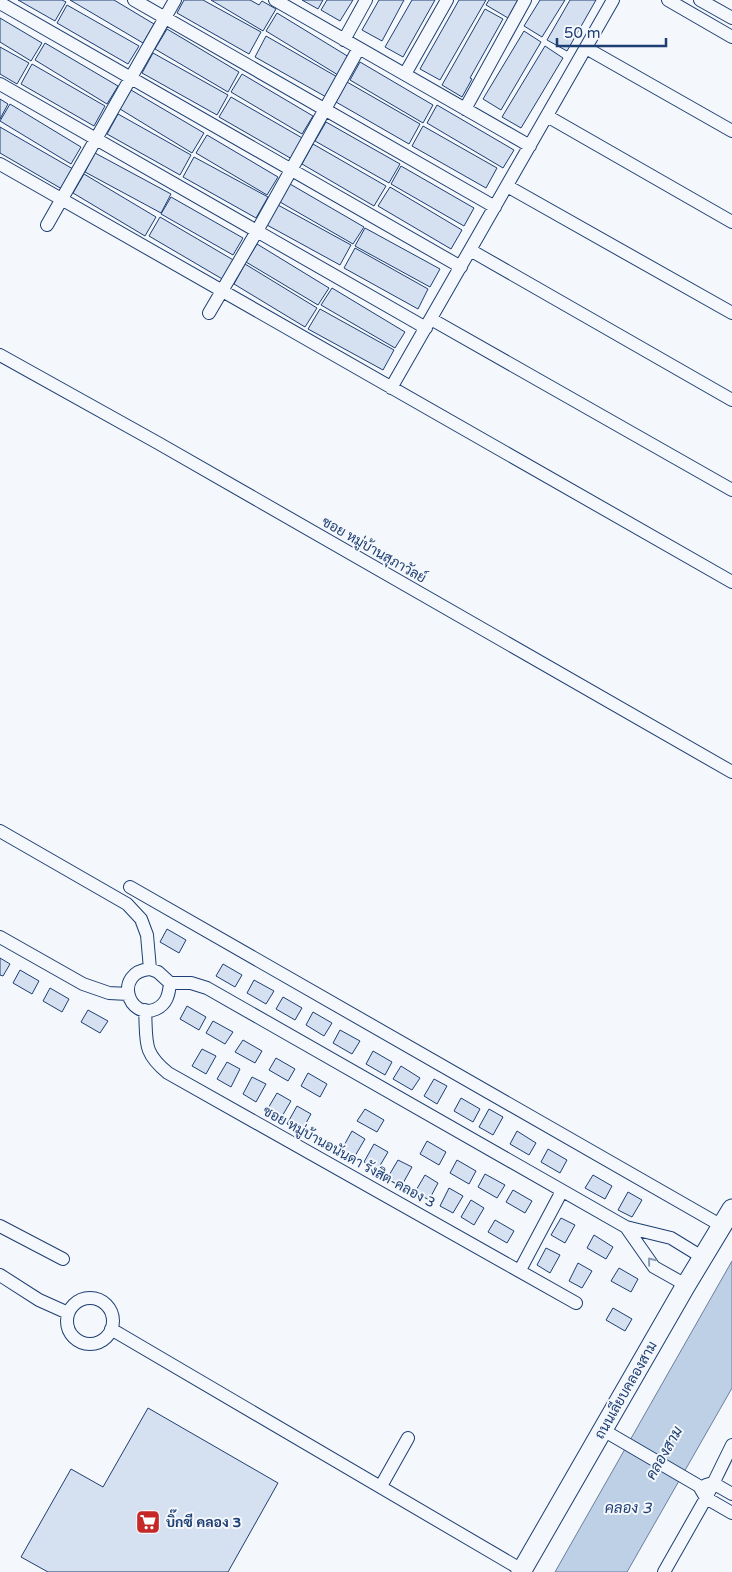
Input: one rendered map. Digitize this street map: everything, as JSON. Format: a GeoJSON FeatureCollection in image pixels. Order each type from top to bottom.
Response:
{"type":"FeatureCollection","features":[{"type":"Feature","properties":{"kind":"main road","name":"ถนนเลียบคลองสาม"},"geometry":{"type":"LineString","coordinates":[[522,1571],[702,1257],[732,1209]]}},
{"type":"Feature","properties":{"kind":"street"},"geometry":{"type":"LineString","coordinates":[[134,0],[495,206]]}},
{"type":"Feature","properties":{"kind":"street"},"geometry":{"type":"LineString","coordinates":[[47,225],[175,0]]}},
{"type":"Feature","properties":{"kind":"street"},"geometry":{"type":"LineString","coordinates":[[344,40],[366,0]]}},
{"type":"Feature","properties":{"kind":"street"},"geometry":{"type":"LineString","coordinates":[[405,74],[448,0]]}},
{"type":"Feature","properties":{"kind":"street"},"geometry":{"type":"LineString","coordinates":[[465,109],[526,0]]}},
{"type":"Feature","properties":{"kind":"street"},"geometry":{"type":"LineString","coordinates":[[392,388],[613,0]]}},
{"type":"Feature","properties":{"kind":"street"},"geometry":{"type":"LineString","coordinates":[[668,0],[732,37]]}},
{"type":"Feature","properties":{"kind":"street"},"geometry":{"type":"LineString","coordinates":[[700,0],[732,18]]}},
{"type":"Feature","properties":{"kind":"street"},"geometry":{"type":"LineString","coordinates":[[282,2],[344,40],[530,146]]}},
{"type":"Feature","properties":{"kind":"street"},"geometry":{"type":"LineString","coordinates":[[0,3],[461,267]]}},
{"type":"Feature","properties":{"kind":"street"},"geometry":{"type":"LineString","coordinates":[[209,313],[292,170],[359,48]]}},
{"type":"Feature","properties":{"kind":"street"},"geometry":{"type":"LineString","coordinates":[[586,48],[732,130]]}},
{"type":"Feature","properties":{"kind":"street"},"geometry":{"type":"LineString","coordinates":[[0,84],[257,231],[429,323],[732,490]]}},
{"type":"Feature","properties":{"kind":"street"},"geometry":{"type":"LineString","coordinates":[[547,116],[732,222]]}},
{"type":"Feature","properties":{"kind":"street"},"geometry":{"type":"LineString","coordinates":[[0,164],[732,582]]}},
{"type":"Feature","properties":{"kind":"street"},"geometry":{"type":"LineString","coordinates":[[507,186],[732,314]]}},
{"type":"Feature","properties":{"kind":"street"},"geometry":{"type":"LineString","coordinates":[[470,250],[732,400]]}},
{"type":"Feature","properties":{"kind":"street","name":"ซอย หมู่บ้านสุภาวัลย์"},"geometry":{"type":"LineString","coordinates":[[0,355],[158,443],[732,772]]}},
{"type":"Feature","properties":{"kind":"street"},"geometry":{"type":"LineString","coordinates":[[0,831],[127,904],[141,919],[148,935],[150,969]]}},
{"type":"Feature","properties":{"kind":"street"},"geometry":{"type":"LineString","coordinates":[[130,887],[722,1226]]}},
{"type":"Feature","properties":{"kind":"street"},"geometry":{"type":"LineString","coordinates":[[0,937],[83,984],[109,993],[128,994]]}},
{"type":"Feature","properties":{"kind":"street"},"geometry":{"type":"LineString","coordinates":[[170,983],[166,1002],[152,1010],[144,1010],[133,1004],[128,994],[130,979],[135,974],[150,969],[158,972],[170,983],[190,983],[207,988],[626,1227],[671,1238],[702,1257]]}},
{"type":"Feature","properties":{"kind":"street","name":"ซอย หมู่บ้านอนันดา รังสิต-คลอง 3"},"geometry":{"type":"LineString","coordinates":[[144,1010],[148,1051],[156,1063],[168,1073],[576,1303]]}},
{"type":"Feature","properties":{"kind":"street"},"geometry":{"type":"LineString","coordinates":[[520,1270],[562,1190]]}},
{"type":"Feature","properties":{"kind":"street"},"geometry":{"type":"LineString","coordinates":[[0,1226],[63,1259]]}},
{"type":"Feature","properties":{"kind":"street"},"geometry":{"type":"LineString","coordinates":[[626,1227],[654,1267],[686,1286]]}},
{"type":"Feature","properties":{"kind":"street"},"geometry":{"type":"LineString","coordinates":[[0,1275],[37,1299],[68,1313]]}},
{"type":"Feature","properties":{"kind":"street"},"geometry":{"type":"LineString","coordinates":[[91,1298],[98,1300],[104,1303],[112,1315],[111,1329],[103,1340],[96,1343],[82,1343],[70,1334],[67,1320],[68,1313],[77,1302],[91,1298]]}},
{"type":"Feature","properties":{"kind":"street"},"geometry":{"type":"LineString","coordinates":[[111,1329],[381,1486],[522,1571]]}},
{"type":"Feature","properties":{"kind":"street"},"geometry":{"type":"LineString","coordinates":[[603,1430],[625,1445],[696,1485],[706,1498],[732,1513]]}},
{"type":"Feature","properties":{"kind":"street"},"geometry":{"type":"LineString","coordinates":[[381,1486],[408,1438]]}},
{"type":"Feature","properties":{"kind":"street"},"geometry":{"type":"LineString","coordinates":[[664,1572],[706,1498],[732,1445]]}},
{"type":"Feature","properties":{"kind":"street"},"geometry":{"type":"LineString","coordinates":[[696,1485],[713,1483],[732,1494]]}},
{"type":"Feature","properties":{"kind":"water","name":"คลอง 3"},"geometry":{"type":"Polygon","coordinates":[[[732,1261],[732,1388],[627,1572],[555,1572],[732,1261]]]}},
{"type":"Feature","properties":{"kind":"building"},"geometry":{"type":"Polygon","coordinates":[[[18,0],[62,0],[66,2],[55,21],[18,0]]]}},
{"type":"Feature","properties":{"kind":"building"},"geometry":{"type":"Polygon","coordinates":[[[70,0],[114,0],[154,24],[143,43],[70,0]]]}},
{"type":"Feature","properties":{"kind":"building"},"geometry":{"type":"Polygon","coordinates":[[[184,0],[203,0],[261,32],[249,54],[177,13],[184,0]]]}},
{"type":"Feature","properties":{"kind":"building"},"geometry":{"type":"Polygon","coordinates":[[[211,0],[250,0],[259,5],[262,1],[276,9],[263,31],[211,0]]]}},
{"type":"Feature","properties":{"kind":"building"},"geometry":{"type":"Polygon","coordinates":[[[302,0],[323,0],[318,9],[302,0]]]}},
{"type":"Feature","properties":{"kind":"building"},"geometry":{"type":"Polygon","coordinates":[[[327,0],[353,0],[340,21],[321,10],[327,0]]]}},
{"type":"Feature","properties":{"kind":"building"},"geometry":{"type":"Polygon","coordinates":[[[379,0],[404,0],[382,41],[362,30],[379,0]]]}},
{"type":"Feature","properties":{"kind":"building"},"geometry":{"type":"Polygon","coordinates":[[[412,0],[435,0],[403,57],[385,47],[412,0]]]}},
{"type":"Feature","properties":{"kind":"building"},"geometry":{"type":"Polygon","coordinates":[[[459,0],[486,0],[440,80],[420,69],[459,0]]]}},
{"type":"Feature","properties":{"kind":"building"},"geometry":{"type":"Polygon","coordinates":[[[489,0],[518,0],[508,18],[486,5],[489,0]]]}},
{"type":"Feature","properties":{"kind":"building"},"geometry":{"type":"Polygon","coordinates":[[[540,0],[565,0],[542,37],[524,26],[540,0]]]}},
{"type":"Feature","properties":{"kind":"building"},"geometry":{"type":"Polygon","coordinates":[[[570,0],[596,0],[567,51],[547,40],[570,0]]]}},
{"type":"Feature","properties":{"kind":"building"},"geometry":{"type":"Polygon","coordinates":[[[67,5],[139,46],[128,64],[57,23],[67,5]]]}},
{"type":"Feature","properties":{"kind":"building"},"geometry":{"type":"Polygon","coordinates":[[[485,9],[503,19],[470,78],[472,79],[462,97],[442,85],[485,9]]]}},
{"type":"Feature","properties":{"kind":"building"},"geometry":{"type":"Polygon","coordinates":[[[277,13],[349,57],[338,75],[266,31],[277,13]]]}},
{"type":"Feature","properties":{"kind":"building"},"geometry":{"type":"Polygon","coordinates":[[[0,18],[42,43],[31,61],[0,42],[0,18]]]}},
{"type":"Feature","properties":{"kind":"building"},"geometry":{"type":"Polygon","coordinates":[[[167,29],[239,72],[228,92],[155,49],[167,29]]]}},
{"type":"Feature","properties":{"kind":"building"},"geometry":{"type":"Polygon","coordinates":[[[524,31],[541,42],[501,110],[483,99],[524,31]]]}},
{"type":"Feature","properties":{"kind":"building"},"geometry":{"type":"Polygon","coordinates":[[[266,36],[339,78],[328,98],[255,57],[266,36]]]}},
{"type":"Feature","properties":{"kind":"building"},"geometry":{"type":"Polygon","coordinates":[[[45,43],[118,86],[107,104],[35,60],[45,43]]]}},
{"type":"Feature","properties":{"kind":"building"},"geometry":{"type":"Polygon","coordinates":[[[545,46],[563,58],[521,128],[502,117],[545,46]]]}},
{"type":"Feature","properties":{"kind":"building"},"geometry":{"type":"Polygon","coordinates":[[[0,47],[29,63],[17,84],[0,74],[0,47]]]}},
{"type":"Feature","properties":{"kind":"building"},"geometry":{"type":"Polygon","coordinates":[[[153,53],[228,95],[217,115],[142,73],[153,53]]]}},
{"type":"Feature","properties":{"kind":"building"},"geometry":{"type":"Polygon","coordinates":[[[360,62],[433,105],[423,123],[350,80],[360,62]]]}},
{"type":"Feature","properties":{"kind":"building"},"geometry":{"type":"Polygon","coordinates":[[[32,64],[105,106],[94,126],[21,84],[32,64]]]}},
{"type":"Feature","properties":{"kind":"building"},"geometry":{"type":"Polygon","coordinates":[[[242,74],[313,116],[302,134],[231,92],[242,74]]]}},
{"type":"Feature","properties":{"kind":"building"},"geometry":{"type":"Polygon","coordinates":[[[347,82],[420,124],[409,144],[336,102],[347,82]]]}},
{"type":"Feature","properties":{"kind":"building"},"geometry":{"type":"Polygon","coordinates":[[[131,90],[204,133],[192,153],[120,109],[131,90]]]}},
{"type":"Feature","properties":{"kind":"building"},"geometry":{"type":"Polygon","coordinates":[[[231,97],[304,139],[292,159],[219,117],[231,97]]]}},
{"type":"Feature","properties":{"kind":"building"},"geometry":{"type":"Polygon","coordinates":[[[0,99],[8,104],[0,119],[0,99]]]}},
{"type":"Feature","properties":{"kind":"building"},"geometry":{"type":"Polygon","coordinates":[[[10,104],[81,147],[71,164],[0,121],[10,104]]]}},
{"type":"Feature","properties":{"kind":"building"},"geometry":{"type":"Polygon","coordinates":[[[437,105],[514,150],[503,168],[427,123],[437,105]]]}},
{"type":"Feature","properties":{"kind":"building"},"geometry":{"type":"Polygon","coordinates":[[[118,114],[191,155],[180,175],[107,134],[118,114]]]}},
{"type":"Feature","properties":{"kind":"building"},"geometry":{"type":"Polygon","coordinates":[[[326,122],[400,164],[389,183],[315,141],[326,122]]]}},
{"type":"Feature","properties":{"kind":"building"},"geometry":{"type":"Polygon","coordinates":[[[423,126],[497,168],[486,188],[412,146],[423,126]]]}},
{"type":"Feature","properties":{"kind":"building"},"geometry":{"type":"Polygon","coordinates":[[[0,127],[73,169],[62,189],[0,153],[0,127]]]}},
{"type":"Feature","properties":{"kind":"building"},"geometry":{"type":"Polygon","coordinates":[[[207,135],[278,177],[267,195],[196,153],[207,135]]]}},
{"type":"Feature","properties":{"kind":"building"},"geometry":{"type":"Polygon","coordinates":[[[313,144],[386,186],[374,206],[302,164],[313,144]]]}},
{"type":"Feature","properties":{"kind":"building"},"geometry":{"type":"Polygon","coordinates":[[[95,153],[171,194],[161,213],[85,172],[95,153]]]}},
{"type":"Feature","properties":{"kind":"building"},"geometry":{"type":"Polygon","coordinates":[[[194,157],[268,197],[256,218],[183,177],[194,157]]]}},
{"type":"Feature","properties":{"kind":"building"},"geometry":{"type":"Polygon","coordinates":[[[401,166],[474,208],[464,226],[391,184],[401,166]]]}},
{"type":"Feature","properties":{"kind":"building"},"geometry":{"type":"Polygon","coordinates":[[[84,174],[156,217],[145,236],[73,193],[84,174]]]}},
{"type":"Feature","properties":{"kind":"building"},"geometry":{"type":"Polygon","coordinates":[[[290,184],[364,227],[353,244],[280,202],[290,184]]]}},
{"type":"Feature","properties":{"kind":"building"},"geometry":{"type":"Polygon","coordinates":[[[390,187],[462,230],[451,249],[378,206],[390,187]]]}},
{"type":"Feature","properties":{"kind":"building"},"geometry":{"type":"Polygon","coordinates":[[[171,197],[243,238],[233,255],[161,214],[171,197]]]}},
{"type":"Feature","properties":{"kind":"building"},"geometry":{"type":"Polygon","coordinates":[[[278,205],[351,245],[340,265],[267,225],[278,205]]]}},
{"type":"Feature","properties":{"kind":"building"},"geometry":{"type":"Polygon","coordinates":[[[160,217],[235,261],[224,280],[149,236],[160,217]]]}},
{"type":"Feature","properties":{"kind":"building"},"geometry":{"type":"Polygon","coordinates":[[[365,228],[440,269],[430,287],[355,246],[365,228]]]}},
{"type":"Feature","properties":{"kind":"building"},"geometry":{"type":"Polygon","coordinates":[[[257,244],[329,288],[318,305],[246,262],[257,244]]]}},
{"type":"Feature","properties":{"kind":"building"},"geometry":{"type":"Polygon","coordinates":[[[355,248],[428,289],[418,309],[344,268],[355,248]]]}},
{"type":"Feature","properties":{"kind":"building"},"geometry":{"type":"Polygon","coordinates":[[[245,264],[317,308],[305,327],[234,284],[245,264]]]}},
{"type":"Feature","properties":{"kind":"building"},"geometry":{"type":"Polygon","coordinates":[[[332,288],[405,332],[395,348],[321,305],[332,288]]]}},
{"type":"Feature","properties":{"kind":"building"},"geometry":{"type":"Polygon","coordinates":[[[320,309],[394,350],[383,370],[308,329],[320,309]]]}},
{"type":"Feature","properties":{"kind":"building"},"geometry":{"type":"Polygon","coordinates":[[[167,929],[186,940],[179,953],[160,942],[167,929]]]}},
{"type":"Feature","properties":{"kind":"building"},"geometry":{"type":"Polygon","coordinates":[[[0,958],[10,964],[3,976],[0,975],[0,958]]]}},
{"type":"Feature","properties":{"kind":"building"},"geometry":{"type":"Polygon","coordinates":[[[223,964],[242,975],[235,987],[216,976],[223,964]]]}},
{"type":"Feature","properties":{"kind":"building"},"geometry":{"type":"Polygon","coordinates":[[[20,970],[39,981],[32,994],[13,983],[20,970]]]}},
{"type":"Feature","properties":{"kind":"building"},"geometry":{"type":"Polygon","coordinates":[[[254,980],[274,991],[266,1004],[247,993],[254,980]]]}},
{"type":"Feature","properties":{"kind":"building"},"geometry":{"type":"Polygon","coordinates":[[[50,988],[69,999],[62,1012],[43,1001],[50,988]]]}},
{"type":"Feature","properties":{"kind":"building"},"geometry":{"type":"Polygon","coordinates":[[[283,997],[302,1008],[295,1020],[276,1009],[283,997]]]}},
{"type":"Feature","properties":{"kind":"building"},"geometry":{"type":"Polygon","coordinates":[[[187,1006],[206,1017],[199,1030],[180,1019],[187,1006]]]}},
{"type":"Feature","properties":{"kind":"building"},"geometry":{"type":"Polygon","coordinates":[[[88,1010],[108,1021],[100,1033],[81,1022],[88,1010]]]}},
{"type":"Feature","properties":{"kind":"building"},"geometry":{"type":"Polygon","coordinates":[[[313,1012],[332,1023],[324,1036],[306,1025],[313,1012]]]}},
{"type":"Feature","properties":{"kind":"building"},"geometry":{"type":"Polygon","coordinates":[[[213,1021],[233,1032],[225,1044],[206,1033],[213,1021]]]}},
{"type":"Feature","properties":{"kind":"building"},"geometry":{"type":"Polygon","coordinates":[[[340,1030],[360,1041],[352,1054],[333,1043],[340,1030]]]}},
{"type":"Feature","properties":{"kind":"building"},"geometry":{"type":"Polygon","coordinates":[[[243,1040],[262,1051],[255,1063],[235,1052],[243,1040]]]}},
{"type":"Feature","properties":{"kind":"building"},"geometry":{"type":"Polygon","coordinates":[[[202,1049],[216,1056],[206,1074],[192,1066],[202,1049]]]}},
{"type":"Feature","properties":{"kind":"building"},"geometry":{"type":"Polygon","coordinates":[[[373,1051],[392,1062],[385,1075],[366,1064],[373,1051]]]}},
{"type":"Feature","properties":{"kind":"building"},"geometry":{"type":"Polygon","coordinates":[[[276,1058],[295,1069],[288,1081],[269,1070],[276,1058]]]}},
{"type":"Feature","properties":{"kind":"building"},"geometry":{"type":"Polygon","coordinates":[[[227,1062],[240,1069],[231,1087],[217,1079],[227,1062]]]}},
{"type":"Feature","properties":{"kind":"building"},"geometry":{"type":"Polygon","coordinates":[[[401,1066],[420,1078],[412,1090],[393,1079],[401,1066]]]}},
{"type":"Feature","properties":{"kind":"building"},"geometry":{"type":"Polygon","coordinates":[[[308,1073],[327,1084],[320,1097],[301,1086],[308,1073]]]}},
{"type":"Feature","properties":{"kind":"building"},"geometry":{"type":"Polygon","coordinates":[[[252,1077],[266,1084],[256,1102],[243,1094],[252,1077]]]}},
{"type":"Feature","properties":{"kind":"building"},"geometry":{"type":"Polygon","coordinates":[[[434,1079],[447,1086],[437,1104],[424,1096],[434,1079]]]}},
{"type":"Feature","properties":{"kind":"building"},"geometry":{"type":"Polygon","coordinates":[[[277,1093],[291,1101],[281,1118],[267,1110],[277,1093]]]}},
{"type":"Feature","properties":{"kind":"building"},"geometry":{"type":"Polygon","coordinates":[[[461,1098],[480,1109],[473,1122],[454,1111],[461,1098]]]}},
{"type":"Feature","properties":{"kind":"building"},"geometry":{"type":"Polygon","coordinates":[[[297,1106],[311,1114],[301,1132],[287,1124],[297,1106]]]}},
{"type":"Feature","properties":{"kind":"building"},"geometry":{"type":"Polygon","coordinates":[[[365,1109],[384,1120],[377,1132],[357,1121],[365,1109]]]}},
{"type":"Feature","properties":{"kind":"building"},"geometry":{"type":"Polygon","coordinates":[[[489,1109],[503,1117],[493,1135],[479,1127],[489,1109]]]}},
{"type":"Feature","properties":{"kind":"building"},"geometry":{"type":"Polygon","coordinates":[[[352,1131],[365,1139],[355,1156],[342,1149],[352,1131]]]}},
{"type":"Feature","properties":{"kind":"building"},"geometry":{"type":"Polygon","coordinates":[[[517,1131],[536,1143],[529,1155],[510,1144],[517,1131]]]}},
{"type":"Feature","properties":{"kind":"building"},"geometry":{"type":"Polygon","coordinates":[[[427,1141],[446,1152],[439,1165],[420,1154],[427,1141]]]}},
{"type":"Feature","properties":{"kind":"building"},"geometry":{"type":"Polygon","coordinates":[[[374,1144],[388,1152],[378,1169],[364,1162],[374,1144]]]}},
{"type":"Feature","properties":{"kind":"building"},"geometry":{"type":"Polygon","coordinates":[[[548,1149],[567,1160],[560,1173],[541,1162],[548,1149]]]}},
{"type":"Feature","properties":{"kind":"building"},"geometry":{"type":"Polygon","coordinates":[[[398,1160],[412,1167],[402,1185],[388,1177],[398,1160]]]}},
{"type":"Feature","properties":{"kind":"building"},"geometry":{"type":"Polygon","coordinates":[[[457,1160],[476,1171],[469,1184],[450,1173],[457,1160]]]}},
{"type":"Feature","properties":{"kind":"building"},"geometry":{"type":"Polygon","coordinates":[[[485,1174],[505,1185],[497,1198],[478,1187],[485,1174]]]}},
{"type":"Feature","properties":{"kind":"building"},"geometry":{"type":"Polygon","coordinates":[[[425,1175],[438,1183],[429,1200],[415,1192],[425,1175]]]}},
{"type":"Feature","properties":{"kind":"building"},"geometry":{"type":"Polygon","coordinates":[[[593,1175],[612,1186],[605,1199],[585,1188],[593,1175]]]}},
{"type":"Feature","properties":{"kind":"building"},"geometry":{"type":"Polygon","coordinates":[[[449,1188],[463,1196],[453,1213],[440,1206],[449,1188]]]}},
{"type":"Feature","properties":{"kind":"building"},"geometry":{"type":"Polygon","coordinates":[[[513,1190],[532,1201],[525,1213],[506,1202],[513,1190]]]}},
{"type":"Feature","properties":{"kind":"building"},"geometry":{"type":"Polygon","coordinates":[[[628,1192],[642,1200],[632,1217],[618,1210],[628,1192]]]}},
{"type":"Feature","properties":{"kind":"building"},"geometry":{"type":"Polygon","coordinates":[[[471,1200],[484,1208],[474,1225],[461,1217],[471,1200]]]}},
{"type":"Feature","properties":{"kind":"building"},"geometry":{"type":"Polygon","coordinates":[[[561,1218],[575,1225],[565,1243],[551,1235],[561,1218]]]}},
{"type":"Feature","properties":{"kind":"building"},"geometry":{"type":"Polygon","coordinates":[[[495,1220],[514,1231],[507,1243],[488,1232],[495,1220]]]}},
{"type":"Feature","properties":{"kind":"building"},"geometry":{"type":"Polygon","coordinates":[[[594,1235],[613,1247],[606,1259],[587,1248],[594,1235]]]}},
{"type":"Feature","properties":{"kind":"building"},"geometry":{"type":"Polygon","coordinates":[[[546,1248],[560,1255],[550,1273],[537,1265],[546,1248]]]}},
{"type":"Feature","properties":{"kind":"building"},"geometry":{"type":"Polygon","coordinates":[[[578,1263],[592,1271],[582,1288],[569,1281],[578,1263]]]}},
{"type":"Feature","properties":{"kind":"building"},"geometry":{"type":"Polygon","coordinates":[[[619,1268],[638,1279],[631,1292],[611,1281],[619,1268]]]}},
{"type":"Feature","properties":{"kind":"building"},"geometry":{"type":"Polygon","coordinates":[[[613,1308],[632,1319],[625,1331],[606,1320],[613,1308]]]}},
{"type":"Feature","properties":{"kind":"building","name":"บิ๊กซี คลอง 3"},"geometry":{"type":"Polygon","coordinates":[[[148,1408],[278,1483],[228,1572],[48,1572],[21,1557],[71,1469],[103,1487],[148,1408]]]}},
{"type":"Feature","properties":{"kind":"place","name":"บิ๊กซี คลอง 3"},"geometry":{"type":"Point","coordinates":[148,1522]}},
{"type":"Feature","properties":{"kind":"water label","name":"คลองสาม"},"geometry":{"type":"Point","coordinates":[664,1453]}}]}
